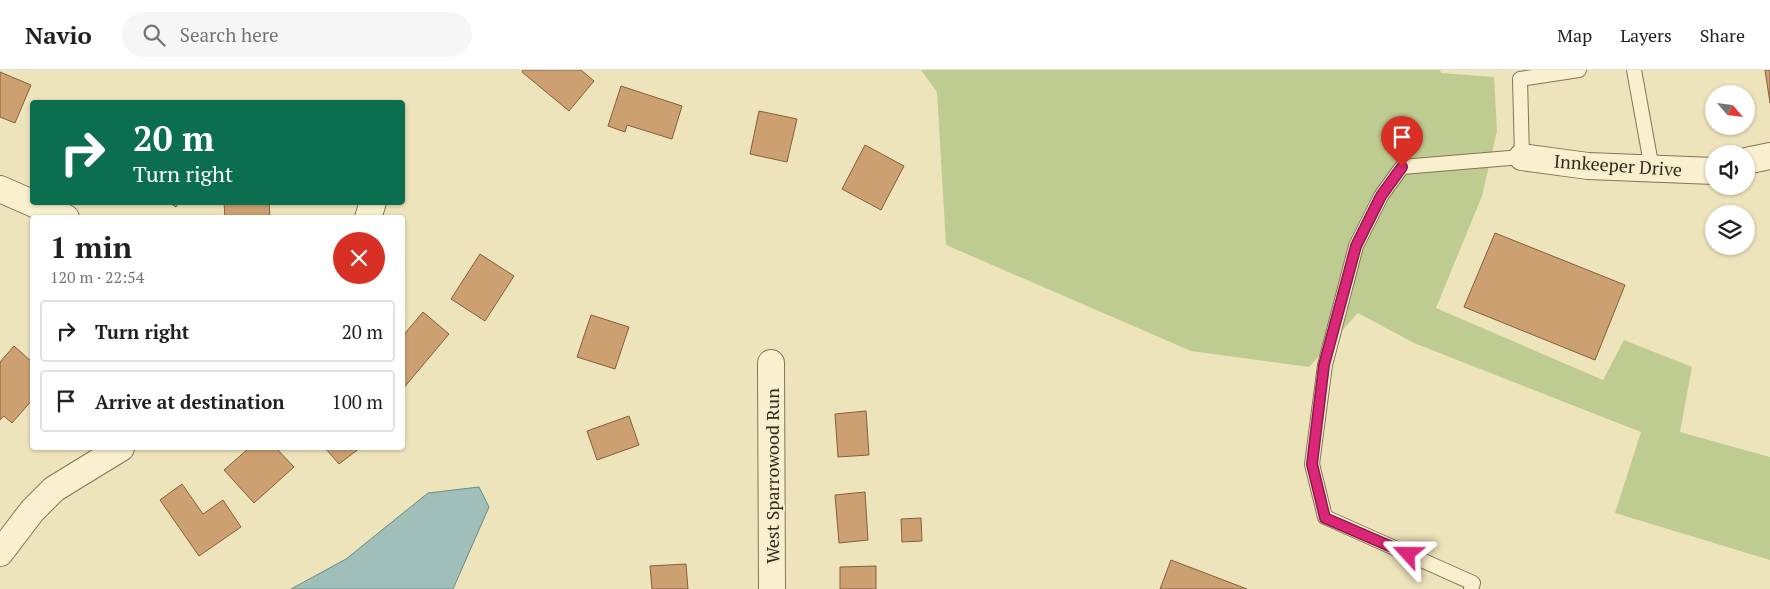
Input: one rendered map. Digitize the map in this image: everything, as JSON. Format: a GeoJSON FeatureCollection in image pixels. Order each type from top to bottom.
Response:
{"type":"FeatureCollection","features":[{"type":"Feature","properties":{"kind":"street"},"geometry":{"type":"LineString","coordinates":[[1755,159],[1770,156]]}},
{"type":"Feature","properties":{"kind":"street","name":"Innkeeper Drive"},"geometry":{"type":"LineString","coordinates":[[1522,157],[1588,166],[1705,171]]}},
{"type":"Feature","properties":{"kind":"street"},"geometry":{"type":"LineString","coordinates":[[0,189],[30,202]]}},
{"type":"Feature","properties":{"kind":"street"},"geometry":{"type":"LineString","coordinates":[[36,205],[59,215]]}},
{"type":"Feature","properties":{"kind":"street","name":"West Sparrowood Run"},"geometry":{"type":"LineString","coordinates":[[771,363],[772,589]]}},
{"type":"Feature","properties":{"kind":"street"},"geometry":{"type":"LineString","coordinates":[[0,553],[32,511],[54,489],[119,450]]}},
{"type":"Feature","properties":{"kind":"lane"},"geometry":{"type":"LineString","coordinates":[[1471,589],[1473,584],[1325,518],[1312,464],[1324,365],[1356,246],[1381,196],[1402,167],[1522,157],[1520,79],[1579,70]]}},
{"type":"Feature","properties":{"kind":"lane"},"geometry":{"type":"LineString","coordinates":[[1634,70],[1652,169]]}},
{"type":"Feature","properties":{"kind":"green space"},"geometry":{"type":"Polygon","coordinates":[[[921,70],[1440,70],[1441,73],[1494,77],[1497,131],[1482,196],[1436,308],[1603,380],[1624,340],[1692,367],[1680,432],[1770,457],[1770,560],[1615,513],[1641,432],[1414,343],[1358,313],[1309,367],[1191,351],[946,245],[937,92],[921,70]]]}},
{"type":"Feature","properties":{"kind":"water"},"geometry":{"type":"Polygon","coordinates":[[[479,487],[489,507],[453,589],[291,589],[346,559],[428,493],[479,487]]]}},
{"type":"Feature","properties":{"kind":"building"},"geometry":{"type":"Polygon","coordinates":[[[523,70],[581,70],[594,81],[569,111],[522,72],[523,70]]]}},
{"type":"Feature","properties":{"kind":"building"},"geometry":{"type":"Polygon","coordinates":[[[1765,70],[1770,70],[1770,103],[1765,70]]]}},
{"type":"Feature","properties":{"kind":"building"},"geometry":{"type":"Polygon","coordinates":[[[0,72],[31,85],[15,123],[0,117],[0,72]]]}},
{"type":"Feature","properties":{"kind":"building"},"geometry":{"type":"Polygon","coordinates":[[[621,86],[682,106],[672,139],[627,125],[625,132],[608,126],[621,86]]]}},
{"type":"Feature","properties":{"kind":"building"},"geometry":{"type":"Polygon","coordinates":[[[759,111],[797,119],[787,162],[750,154],[759,111]]]}},
{"type":"Feature","properties":{"kind":"building"},"geometry":{"type":"Polygon","coordinates":[[[865,145],[904,166],[881,210],[842,189],[865,145]]]}},
{"type":"Feature","properties":{"kind":"building"},"geometry":{"type":"Polygon","coordinates":[[[224,205],[269,205],[270,215],[225,215],[224,205]]]}},
{"type":"Feature","properties":{"kind":"building"},"geometry":{"type":"Polygon","coordinates":[[[1495,233],[1625,285],[1595,360],[1464,307],[1495,233]]]}},
{"type":"Feature","properties":{"kind":"building"},"geometry":{"type":"Polygon","coordinates":[[[480,254],[514,276],[485,321],[451,299],[480,254]]]}},
{"type":"Feature","properties":{"kind":"building"},"geometry":{"type":"Polygon","coordinates":[[[423,312],[449,334],[405,386],[405,333],[423,312]]]}},
{"type":"Feature","properties":{"kind":"building"},"geometry":{"type":"Polygon","coordinates":[[[591,315],[629,327],[615,369],[577,357],[591,315]]]}},
{"type":"Feature","properties":{"kind":"building"},"geometry":{"type":"Polygon","coordinates":[[[14,346],[30,360],[30,402],[12,423],[4,416],[0,420],[0,362],[14,346]]]}},
{"type":"Feature","properties":{"kind":"building"},"geometry":{"type":"Polygon","coordinates":[[[866,411],[869,455],[838,457],[835,414],[866,411]]]}},
{"type":"Feature","properties":{"kind":"building"},"geometry":{"type":"Polygon","coordinates":[[[629,416],[639,445],[597,460],[587,431],[629,416]]]}},
{"type":"Feature","properties":{"kind":"building"},"geometry":{"type":"Polygon","coordinates":[[[247,450],[278,450],[294,467],[254,503],[224,470],[247,450]]]}},
{"type":"Feature","properties":{"kind":"building"},"geometry":{"type":"Polygon","coordinates":[[[327,450],[357,450],[339,464],[327,450]]]}},
{"type":"Feature","properties":{"kind":"building"},"geometry":{"type":"Polygon","coordinates":[[[182,484],[203,514],[223,500],[241,527],[199,556],[160,500],[182,484]]]}},
{"type":"Feature","properties":{"kind":"building"},"geometry":{"type":"Polygon","coordinates":[[[865,492],[868,540],[839,543],[835,495],[865,492]]]}},
{"type":"Feature","properties":{"kind":"building"},"geometry":{"type":"Polygon","coordinates":[[[921,518],[922,541],[902,542],[901,519],[921,518]]]}},
{"type":"Feature","properties":{"kind":"building"},"geometry":{"type":"Polygon","coordinates":[[[1171,560],[1247,589],[1160,589],[1171,560]]]}},
{"type":"Feature","properties":{"kind":"building"},"geometry":{"type":"Polygon","coordinates":[[[686,564],[688,589],[652,589],[650,566],[686,564]]]}},
{"type":"Feature","properties":{"kind":"building"},"geometry":{"type":"Polygon","coordinates":[[[876,566],[876,589],[840,589],[840,567],[876,566]]]}},
{"type":"Feature","properties":{"kind":"route"},"geometry":{"type":"LineString","coordinates":[[1402,167],[1381,196],[1356,246],[1324,365],[1312,464],[1325,518],[1408,554]]}}]}
